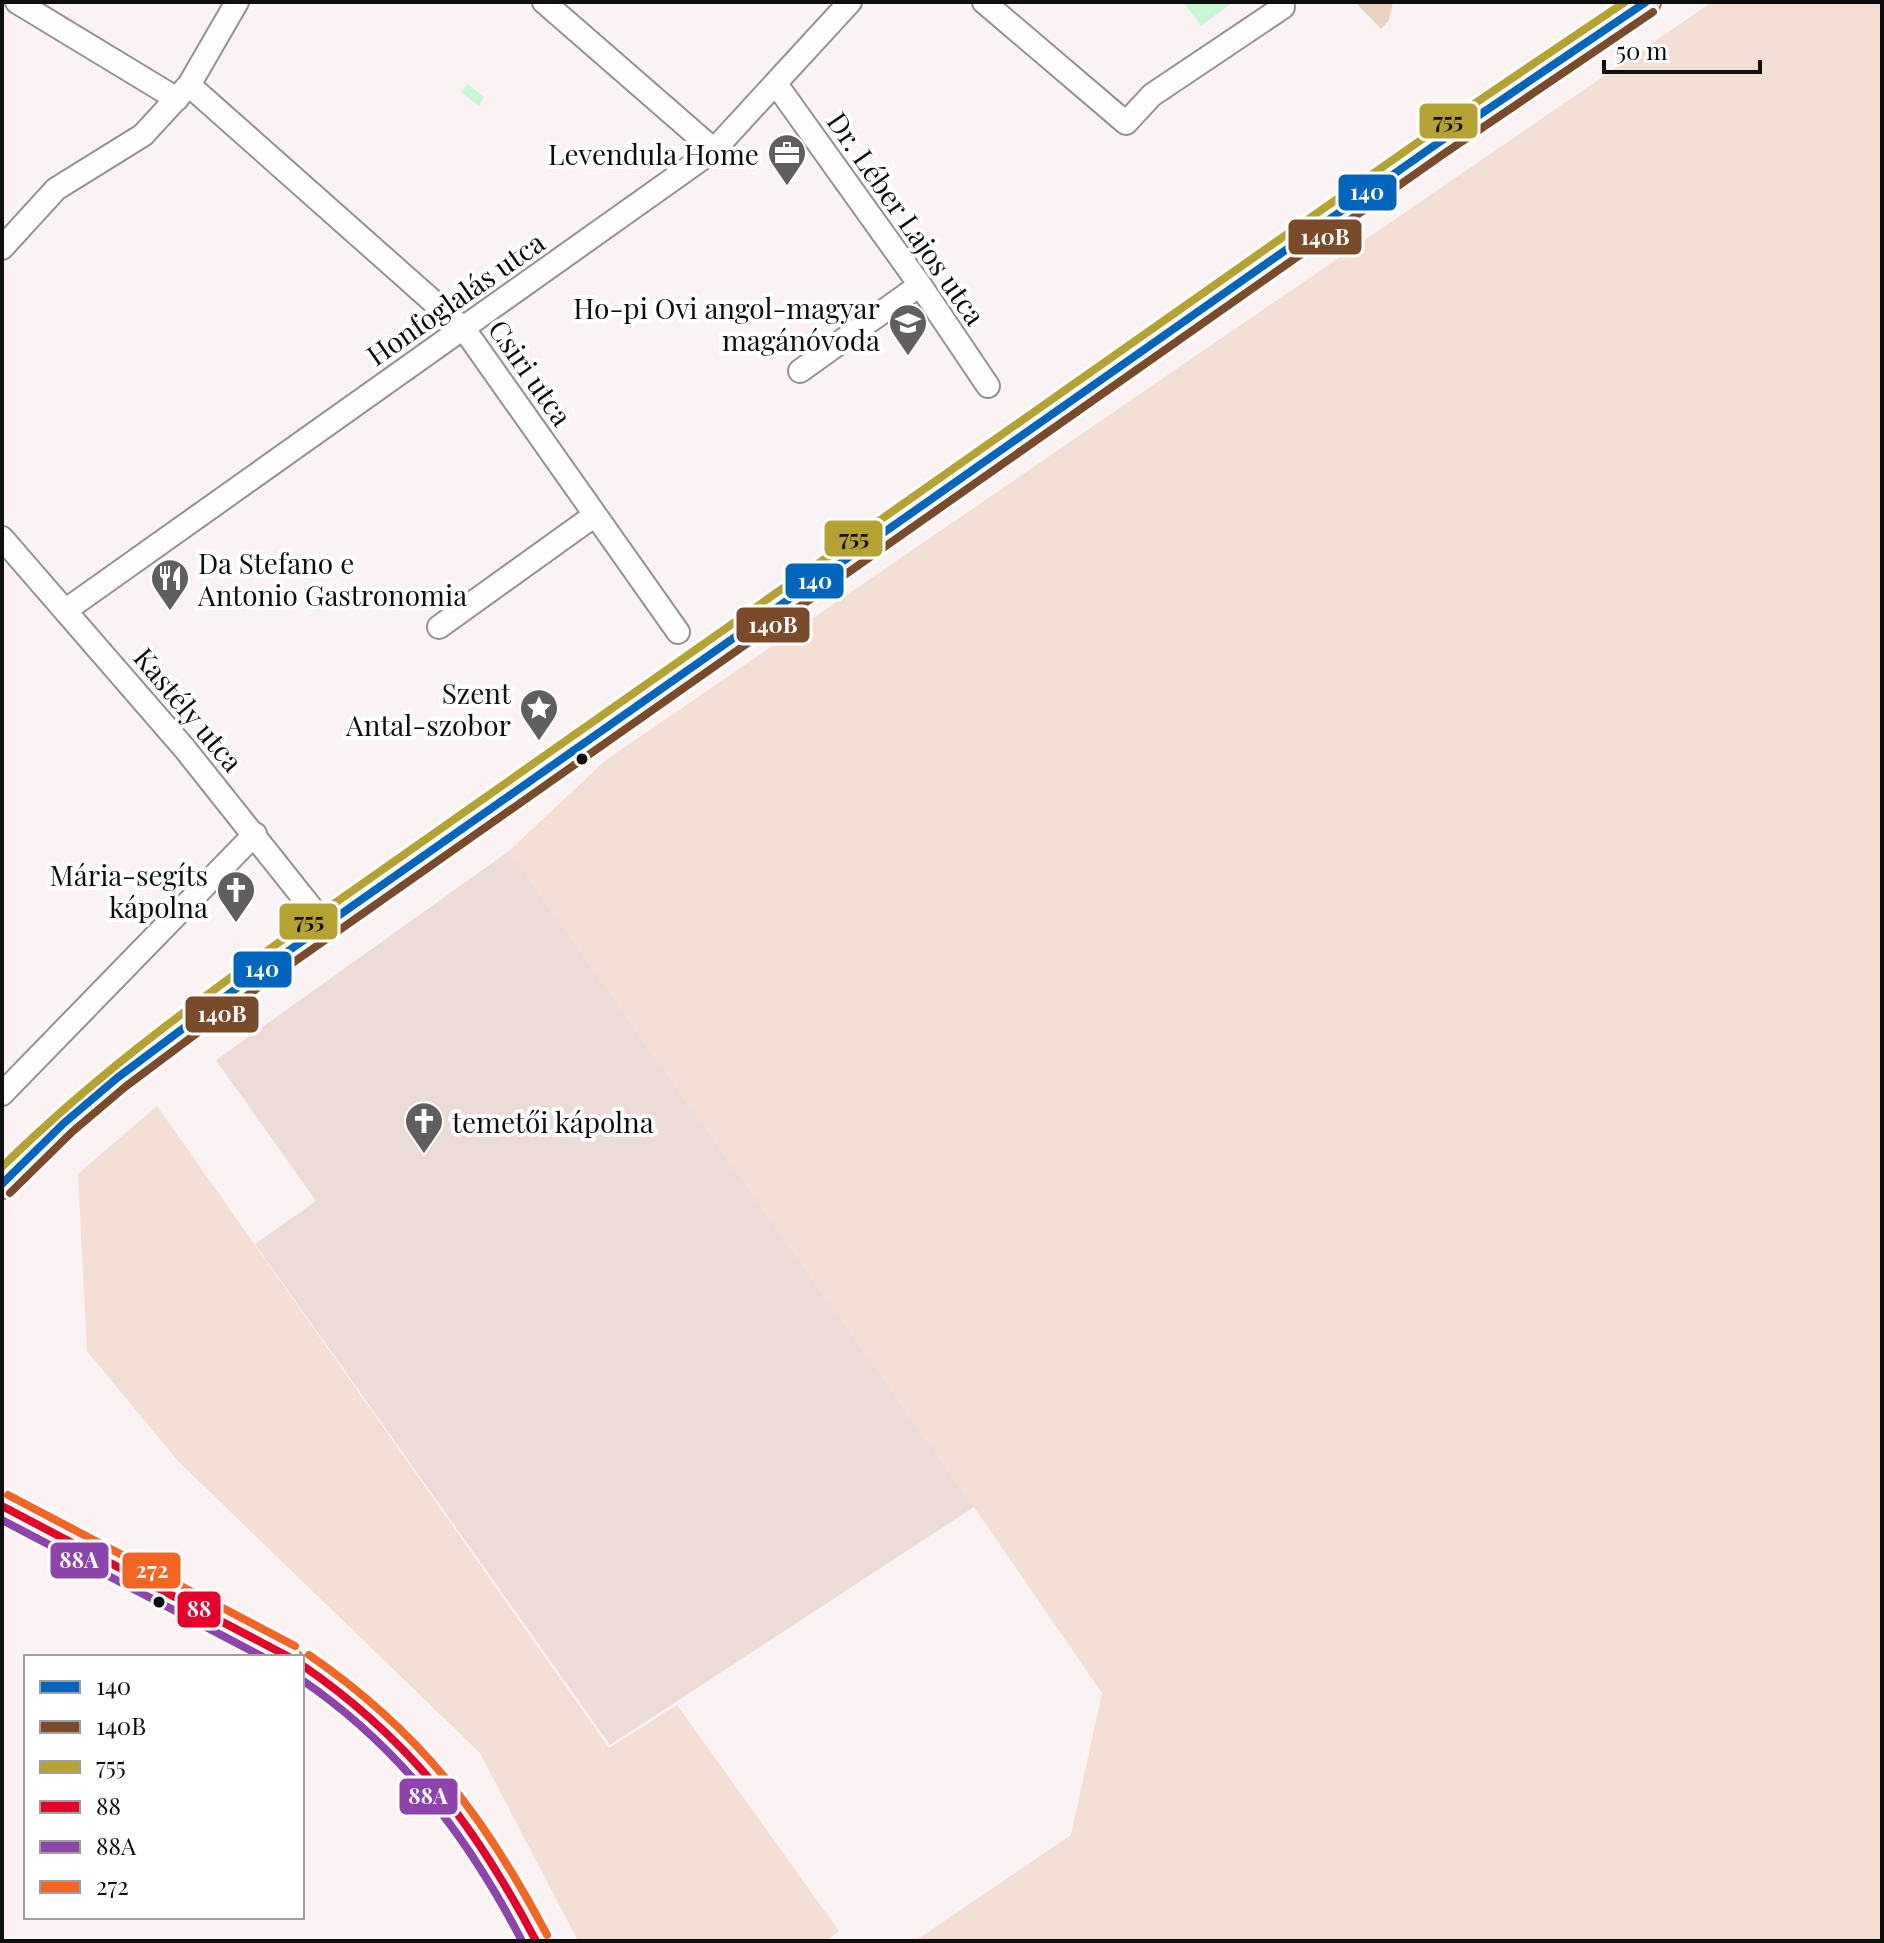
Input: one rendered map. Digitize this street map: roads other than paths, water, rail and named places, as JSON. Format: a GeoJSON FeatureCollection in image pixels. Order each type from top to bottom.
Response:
{"type":"FeatureCollection","features":[{"type":"Feature","properties":{"kind":"main road"},"geometry":{"type":"LineString","coordinates":[[2,1184],[65,1123],[124,1074],[325,925],[1438,143],[1646,2]]}},
{"type":"Feature","properties":{"kind":"street","name":"Csiri utca"},"geometry":{"type":"LineString","coordinates":[[17,2],[183,92],[464,329],[678,632]]}},
{"type":"Feature","properties":{"kind":"street"},"geometry":{"type":"LineString","coordinates":[[2,248],[56,189],[143,135],[183,92],[237,2]]}},
{"type":"Feature","properties":{"kind":"street"},"geometry":{"type":"LineString","coordinates":[[544,2],[714,150]]}},
{"type":"Feature","properties":{"kind":"street","name":"Honfoglalás utca"},"geometry":{"type":"LineString","coordinates":[[66,610],[714,150],[850,2]]}},
{"type":"Feature","properties":{"kind":"street"},"geometry":{"type":"LineString","coordinates":[[984,2],[1126,123],[1152,95],[1283,7]]}},
{"type":"Feature","properties":{"kind":"street","name":"Dr. Léber Lajos utca"},"geometry":{"type":"LineString","coordinates":[[776,84],[988,386]]}},
{"type":"Feature","properties":{"kind":"street"},"geometry":{"type":"LineString","coordinates":[[800,371],[920,285]]}},
{"type":"Feature","properties":{"kind":"street"},"geometry":{"type":"LineString","coordinates":[[439,627],[595,515]]}},
{"type":"Feature","properties":{"kind":"street","name":"Kastély utca"},"geometry":{"type":"LineString","coordinates":[[2,538],[255,834],[325,925]]}},
{"type":"Feature","properties":{"kind":"street"},"geometry":{"type":"LineString","coordinates":[[2,1094],[255,834]]}},
{"type":"Feature","properties":{"kind":"street"},"geometry":{"type":"LineString","coordinates":[[2,1506],[285,1655]]}},
{"type":"Feature","properties":{"kind":"street"},"geometry":{"type":"LineString","coordinates":[[304,1666],[373,1719],[442,1790],[496,1867],[536,1941]]}},
{"type":"Feature","properties":{"kind":"place","name":"Levendula Home"},"geometry":{"type":"Point","coordinates":[787,187]}},
{"type":"Feature","properties":{"kind":"place","name":"Ho-pi Ovi angol-magyar magánóvoda"},"geometry":{"type":"Point","coordinates":[908,357]}},
{"type":"Feature","properties":{"kind":"place","name":"Da Stefano e Antonio Gastronomia"},"geometry":{"type":"Point","coordinates":[170,612]}},
{"type":"Feature","properties":{"kind":"place","name":"Szent Antal-szobor"},"geometry":{"type":"Point","coordinates":[539,742]}},
{"type":"Feature","properties":{"kind":"place","name":"Mária-segíts kápolna"},"geometry":{"type":"Point","coordinates":[236,924]}},
{"type":"Feature","properties":{"kind":"place","name":"temetői kápolna"},"geometry":{"type":"Point","coordinates":[424,1155]}}]}
